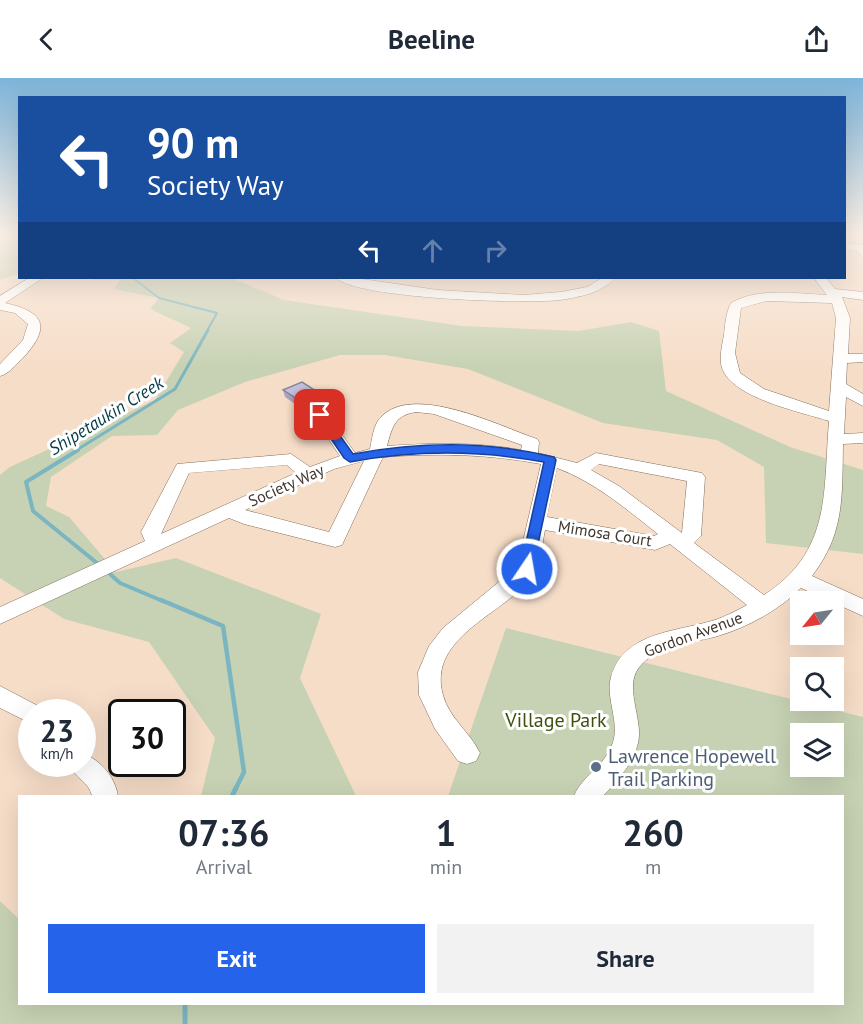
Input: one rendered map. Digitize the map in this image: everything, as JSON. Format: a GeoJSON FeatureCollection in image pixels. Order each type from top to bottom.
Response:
{"type":"FeatureCollection","features":[{"type":"Feature","properties":{"kind":"street"},"geometry":{"type":"LineString","coordinates":[[0,301],[35,279]]}},
{"type":"Feature","properties":{"kind":"street"},"geometry":{"type":"LineString","coordinates":[[346,279],[375,287],[409,292],[544,298],[590,291],[604,284],[608,279]]}},
{"type":"Feature","properties":{"kind":"street"},"geometry":{"type":"LineString","coordinates":[[837,418],[745,386],[732,375],[729,366],[735,306],[738,303],[756,299],[830,290],[863,296]]}},
{"type":"Feature","properties":{"kind":"street","name":"Gordon Avenue"},"geometry":{"type":"LineString","coordinates":[[588,795],[620,755],[626,742],[628,727],[620,697],[620,683],[632,658],[658,643],[728,624],[763,606],[798,579],[817,554],[829,526],[843,318],[830,290]]}},
{"type":"Feature","properties":{"kind":"street"},"geometry":{"type":"LineString","coordinates":[[0,306],[28,313],[35,320],[35,331],[27,347],[0,372]]}},
{"type":"Feature","properties":{"kind":"street"},"geometry":{"type":"LineString","coordinates":[[840,359],[863,358]]}},
{"type":"Feature","properties":{"kind":"street"},"geometry":{"type":"LineString","coordinates":[[838,386],[863,401]]}},
{"type":"Feature","properties":{"kind":"street"},"geometry":{"type":"LineString","coordinates":[[230,510],[244,518],[334,540],[377,452],[385,422],[404,409],[424,407],[531,442],[529,454]]}},
{"type":"Feature","properties":{"kind":"street"},"geometry":{"type":"LineString","coordinates":[[320,415],[350,458]]}},
{"type":"Feature","properties":{"kind":"street"},"geometry":{"type":"LineString","coordinates":[[835,440],[863,438]]}},
{"type":"Feature","properties":{"kind":"street","name":"Society Way"},"geometry":{"type":"LineString","coordinates":[[0,616],[308,474],[350,458],[377,452],[453,449],[529,454],[579,471],[613,490],[763,606]]}},
{"type":"Feature","properties":{"kind":"street"},"geometry":{"type":"LineString","coordinates":[[579,471],[596,458],[696,477],[691,536],[676,539]]}},
{"type":"Feature","properties":{"kind":"street"},"geometry":{"type":"LineString","coordinates":[[156,544],[150,532],[183,468],[291,459],[308,474]]}},
{"type":"Feature","properties":{"kind":"street"},"geometry":{"type":"LineString","coordinates":[[467,753],[437,712],[430,692],[430,662],[447,637],[521,577],[527,569],[550,460]]}},
{"type":"Feature","properties":{"kind":"street","name":"Mimosa Court"},"geometry":{"type":"LineString","coordinates":[[537,522],[654,543],[676,539]]}},
{"type":"Feature","properties":{"kind":"street"},"geometry":{"type":"LineString","coordinates":[[798,579],[863,608]]}},
{"type":"Feature","properties":{"kind":"street"},"geometry":{"type":"LineString","coordinates":[[0,696],[18,706]]}},
{"type":"Feature","properties":{"kind":"street"},"geometry":{"type":"LineString","coordinates":[[95,777],[103,785],[105,795]]}},
{"type":"Feature","properties":{"kind":"green space"},"geometry":{"type":"Polygon","coordinates":[[[234,279],[284,300],[462,326],[579,331],[631,322],[659,331],[666,391],[790,447],[863,470],[863,554],[766,543],[764,467],[717,440],[603,423],[468,369],[385,355],[340,355],[245,382],[178,410],[157,435],[112,436],[51,477],[46,506],[69,517],[116,572],[176,558],[321,614],[300,678],[356,795],[201,795],[215,738],[149,642],[64,619],[0,578],[0,475],[10,467],[155,400],[184,352],[170,343],[191,328],[150,309],[159,298],[114,289],[120,280],[92,280],[234,279]]]}},
{"type":"Feature","properties":{"kind":"green space","name":"Village Park"},"geometry":{"type":"Polygon","coordinates":[[[506,628],[790,699],[790,711],[839,711],[863,717],[863,1024],[0,1024],[0,901],[18,918],[18,1005],[844,1005],[844,795],[448,795],[506,628]]]}},
{"type":"Feature","properties":{"kind":"building"},"geometry":{"type":"Polygon","coordinates":[[[302,382],[316,391],[297,399],[283,390],[302,382]]]}},
{"type":"Feature","properties":{"kind":"waterway","name":"Shipetaukin Creek"},"geometry":{"type":"LineString","coordinates":[[134,279],[159,298],[217,313],[207,331]]}},
{"type":"Feature","properties":{"kind":"waterway","name":"Shipetaukin Creek"},"geometry":{"type":"LineString","coordinates":[[75,451],[175,389],[208,330]]}},
{"type":"Feature","properties":{"kind":"waterway","name":"Shipetaukin Creek"},"geometry":{"type":"LineString","coordinates":[[78,450],[26,482],[33,511],[97,563]]}},
{"type":"Feature","properties":{"kind":"waterway","name":"Shipetaukin Creek"},"geometry":{"type":"LineString","coordinates":[[110,574],[120,583],[165,602]]}},
{"type":"Feature","properties":{"kind":"waterway","name":"Shipetaukin Creek"},"geometry":{"type":"LineString","coordinates":[[161,600],[223,626],[244,772],[232,795]]}},
{"type":"Feature","properties":{"kind":"waterway","name":"Shipetaukin Creek"},"geometry":{"type":"LineString","coordinates":[[185,1005],[185,1024]]}},
{"type":"Feature","properties":{"kind":"place","name":"Lawrence Hopewell Trail Parking"},"geometry":{"type":"Point","coordinates":[596,767]}},
{"type":"Feature","properties":{"kind":"route"},"geometry":{"type":"LineString","coordinates":[[320,415],[350,458],[397,450],[453,449],[529,454],[550,460],[527,569]]}}]}
